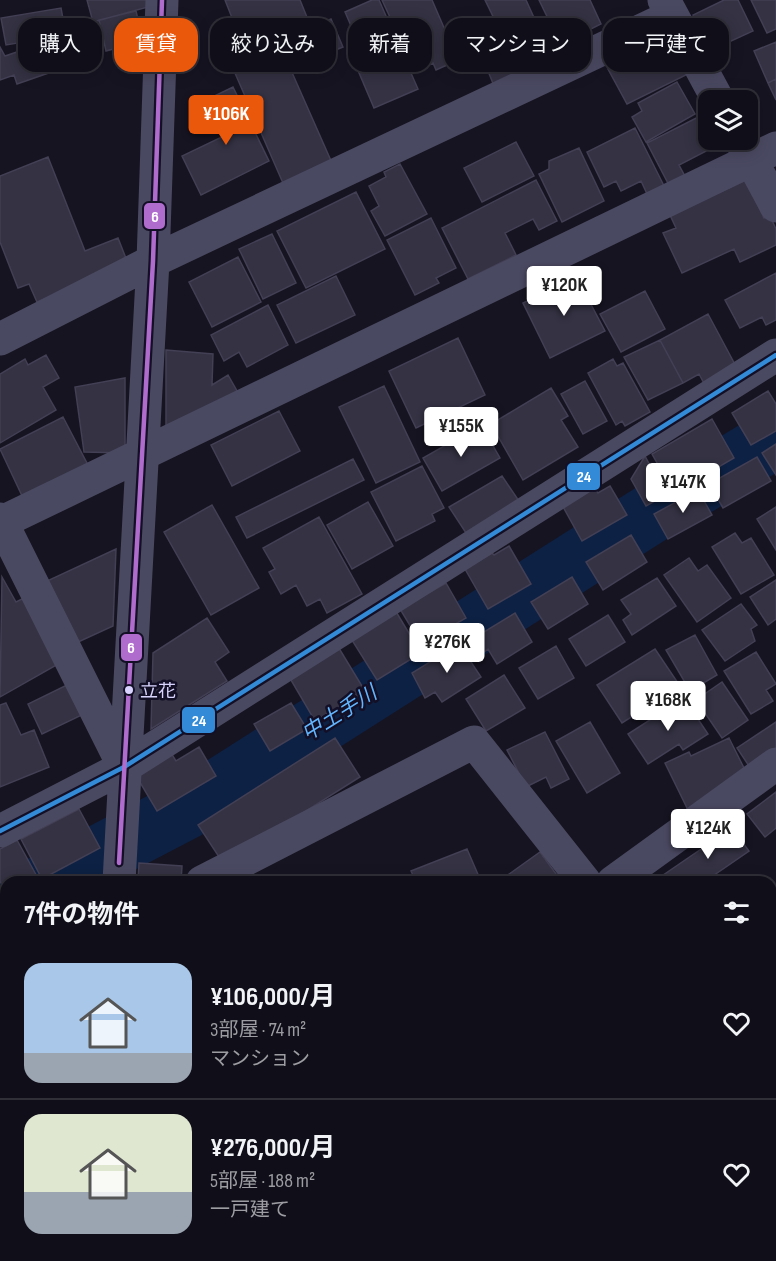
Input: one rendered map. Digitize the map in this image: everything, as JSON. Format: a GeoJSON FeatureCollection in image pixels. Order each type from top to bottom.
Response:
{"type":"FeatureCollection","features":[{"type":"Feature","properties":{"kind":"street"},"geometry":{"type":"LineString","coordinates":[[119,876],[123,773],[153,261],[162,0]]}},
{"type":"Feature","properties":{"kind":"street"},"geometry":{"type":"LineString","coordinates":[[0,339],[153,261],[668,8],[713,90]]}},
{"type":"Feature","properties":{"kind":"street"},"geometry":{"type":"LineString","coordinates":[[123,773],[1,521],[141,455],[754,150]]}},
{"type":"Feature","properties":{"kind":"street"},"geometry":{"type":"LineString","coordinates":[[756,150],[776,206]]}},
{"type":"Feature","properties":{"kind":"street"},"geometry":{"type":"LineString","coordinates":[[0,831],[123,773],[776,356]]}},
{"type":"Feature","properties":{"kind":"street"},"geometry":{"type":"LineString","coordinates":[[214,876],[474,742],[580,876]]}},
{"type":"Feature","properties":{"kind":"street"},"geometry":{"type":"LineString","coordinates":[[621,876],[776,764]]}},
{"type":"Feature","properties":{"kind":"building"},"geometry":{"type":"Polygon","coordinates":[[[87,0],[149,0],[148,7],[102,20],[92,18],[87,0]]]}},
{"type":"Feature","properties":{"kind":"building"},"geometry":{"type":"Polygon","coordinates":[[[225,0],[300,0],[307,18],[232,18],[225,0]]]}},
{"type":"Feature","properties":{"kind":"building"},"geometry":{"type":"Polygon","coordinates":[[[372,0],[379,0],[387,18],[348,19],[345,12],[372,0]]]}},
{"type":"Feature","properties":{"kind":"building"},"geometry":{"type":"Polygon","coordinates":[[[382,0],[432,0],[444,28],[444,66],[436,70],[432,63],[432,18],[390,18],[382,0]]]}},
{"type":"Feature","properties":{"kind":"building"},"geometry":{"type":"Polygon","coordinates":[[[485,0],[526,0],[534,18],[494,18],[485,0]]]}},
{"type":"Feature","properties":{"kind":"building"},"geometry":{"type":"Polygon","coordinates":[[[539,0],[590,0],[601,24],[591,29],[591,18],[548,18],[539,0]]]}},
{"type":"Feature","properties":{"kind":"building"},"geometry":{"type":"Polygon","coordinates":[[[724,0],[738,0],[753,31],[729,42],[729,18],[694,18],[693,15],[724,0]]]}},
{"type":"Feature","properties":{"kind":"building"},"geometry":{"type":"Polygon","coordinates":[[[751,0],[776,0],[776,29],[767,33],[751,0]]]}},
{"type":"Feature","properties":{"kind":"building"},"geometry":{"type":"Polygon","coordinates":[[[61,8],[63,18],[18,18],[18,43],[6,45],[1,18],[61,8]]]}},
{"type":"Feature","properties":{"kind":"building"},"geometry":{"type":"Polygon","coordinates":[[[136,11],[138,18],[114,18],[114,49],[106,51],[102,19],[136,11]]]}},
{"type":"Feature","properties":{"kind":"building"},"geometry":{"type":"Polygon","coordinates":[[[336,31],[343,47],[336,50],[336,31]]]}},
{"type":"Feature","properties":{"kind":"building"},"geometry":{"type":"Polygon","coordinates":[[[776,42],[776,79],[768,83],[754,51],[776,42]]]}},
{"type":"Feature","properties":{"kind":"building"},"geometry":{"type":"Polygon","coordinates":[[[0,47],[5,56],[18,52],[18,72],[52,72],[17,84],[14,75],[0,80],[0,47]]]}},
{"type":"Feature","properties":{"kind":"building"},"geometry":{"type":"Polygon","coordinates":[[[234,72],[292,72],[332,163],[286,190],[234,72]]]}},
{"type":"Feature","properties":{"kind":"building"},"geometry":{"type":"Polygon","coordinates":[[[359,72],[411,72],[418,89],[374,108],[359,72]]]}},
{"type":"Feature","properties":{"kind":"building"},"geometry":{"type":"Polygon","coordinates":[[[488,72],[514,72],[518,83],[496,91],[488,72]]]}},
{"type":"Feature","properties":{"kind":"building"},"geometry":{"type":"Polygon","coordinates":[[[520,72],[540,72],[524,80],[520,72]]]}},
{"type":"Feature","properties":{"kind":"building"},"geometry":{"type":"Polygon","coordinates":[[[610,72],[687,72],[688,74],[627,104],[610,72]]]}},
{"type":"Feature","properties":{"kind":"building"},"geometry":{"type":"Polygon","coordinates":[[[776,79],[776,100],[768,83],[776,79]]]}},
{"type":"Feature","properties":{"kind":"building"},"geometry":{"type":"Polygon","coordinates":[[[677,82],[695,114],[646,142],[632,117],[642,111],[638,103],[677,82]]]}},
{"type":"Feature","properties":{"kind":"building"},"geometry":{"type":"Polygon","coordinates":[[[233,87],[269,161],[201,195],[182,156],[224,136],[206,100],[233,87]]]}},
{"type":"Feature","properties":{"kind":"building"},"geometry":{"type":"Polygon","coordinates":[[[698,117],[698,150],[708,150],[679,165],[687,180],[671,189],[647,143],[698,117]]]}},
{"type":"Feature","properties":{"kind":"building"},"geometry":{"type":"Polygon","coordinates":[[[635,128],[665,188],[648,196],[641,181],[621,191],[616,181],[604,187],[587,152],[635,128]]]}},
{"type":"Feature","properties":{"kind":"building"},"geometry":{"type":"Polygon","coordinates":[[[516,142],[534,176],[482,202],[464,168],[516,142]]]}},
{"type":"Feature","properties":{"kind":"building"},"geometry":{"type":"Polygon","coordinates":[[[579,148],[604,201],[562,222],[539,174],[549,169],[549,161],[579,148]]]}},
{"type":"Feature","properties":{"kind":"building"},"geometry":{"type":"Polygon","coordinates":[[[48,157],[85,251],[118,238],[129,266],[37,302],[29,284],[18,288],[0,242],[0,176],[48,157]]]}},
{"type":"Feature","properties":{"kind":"building"},"geometry":{"type":"Polygon","coordinates":[[[400,164],[427,214],[385,236],[371,211],[379,206],[369,186],[386,177],[384,172],[400,164]]]}},
{"type":"Feature","properties":{"kind":"building"},"geometry":{"type":"Polygon","coordinates":[[[536,180],[557,221],[539,230],[533,219],[505,233],[516,255],[468,279],[442,228],[536,180]]]}},
{"type":"Feature","properties":{"kind":"building"},"geometry":{"type":"Polygon","coordinates":[[[746,180],[764,218],[770,216],[776,229],[776,245],[740,262],[734,249],[682,273],[663,233],[676,228],[670,215],[746,180]]]}},
{"type":"Feature","properties":{"kind":"building"},"geometry":{"type":"Polygon","coordinates":[[[356,192],[385,249],[306,288],[277,231],[356,192]]]}},
{"type":"Feature","properties":{"kind":"building"},"geometry":{"type":"Polygon","coordinates":[[[431,218],[456,268],[436,278],[439,283],[415,295],[387,240],[431,218]]]}},
{"type":"Feature","properties":{"kind":"building"},"geometry":{"type":"Polygon","coordinates":[[[272,234],[296,283],[263,299],[239,249],[272,234]]]}},
{"type":"Feature","properties":{"kind":"building"},"geometry":{"type":"Polygon","coordinates":[[[238,257],[261,302],[212,327],[189,282],[238,257]]]}},
{"type":"Feature","properties":{"kind":"building"},"geometry":{"type":"Polygon","coordinates":[[[776,273],[776,320],[766,325],[762,317],[740,328],[725,300],[776,273]]]}},
{"type":"Feature","properties":{"kind":"building"},"geometry":{"type":"Polygon","coordinates":[[[336,276],[355,315],[296,343],[277,305],[336,276]]]}},
{"type":"Feature","properties":{"kind":"building"},"geometry":{"type":"Polygon","coordinates":[[[576,276],[605,331],[550,358],[523,303],[576,276]]]}},
{"type":"Feature","properties":{"kind":"building"},"geometry":{"type":"Polygon","coordinates":[[[645,291],[665,329],[621,352],[600,314],[645,291]]]}},
{"type":"Feature","properties":{"kind":"building"},"geometry":{"type":"Polygon","coordinates":[[[268,305],[288,345],[247,367],[239,352],[224,361],[211,335],[268,305]]]}},
{"type":"Feature","properties":{"kind":"building"},"geometry":{"type":"Polygon","coordinates":[[[708,314],[739,372],[707,389],[699,374],[683,383],[660,340],[708,314]]]}},
{"type":"Feature","properties":{"kind":"building"},"geometry":{"type":"Polygon","coordinates":[[[458,338],[485,395],[416,428],[389,371],[458,338]]]}},
{"type":"Feature","properties":{"kind":"building"},"geometry":{"type":"Polygon","coordinates":[[[660,340],[683,383],[648,400],[624,357],[660,340]]]}},
{"type":"Feature","properties":{"kind":"building"},"geometry":{"type":"Polygon","coordinates":[[[166,350],[213,354],[212,385],[228,375],[241,398],[166,429],[166,350]]]}},
{"type":"Feature","properties":{"kind":"building"},"geometry":{"type":"Polygon","coordinates":[[[46,355],[59,378],[43,387],[56,410],[0,443],[0,374],[25,359],[28,365],[46,355]]]}},
{"type":"Feature","properties":{"kind":"building"},"geometry":{"type":"Polygon","coordinates":[[[613,359],[617,366],[623,363],[650,412],[625,426],[622,421],[616,425],[588,373],[613,359]]]}},
{"type":"Feature","properties":{"kind":"building"},"geometry":{"type":"Polygon","coordinates":[[[125,378],[125,453],[84,452],[75,387],[125,378]]]}},
{"type":"Feature","properties":{"kind":"building"},"geometry":{"type":"Polygon","coordinates":[[[585,381],[607,421],[583,434],[561,394],[585,381]]]}},
{"type":"Feature","properties":{"kind":"building"},"geometry":{"type":"Polygon","coordinates":[[[384,386],[420,462],[376,483],[339,407],[384,386]]]}},
{"type":"Feature","properties":{"kind":"building"},"geometry":{"type":"Polygon","coordinates":[[[551,388],[568,416],[561,420],[578,447],[523,480],[491,424],[551,388]]]}},
{"type":"Feature","properties":{"kind":"building"},"geometry":{"type":"Polygon","coordinates":[[[768,391],[776,404],[776,431],[751,445],[732,413],[768,391]]]}},
{"type":"Feature","properties":{"kind":"building"},"geometry":{"type":"Polygon","coordinates":[[[279,411],[300,451],[232,486],[211,445],[279,411]]]}},
{"type":"Feature","properties":{"kind":"building"},"geometry":{"type":"Polygon","coordinates":[[[63,417],[89,467],[24,500],[0,449],[63,417]]]}},
{"type":"Feature","properties":{"kind":"building"},"geometry":{"type":"Polygon","coordinates":[[[712,419],[734,458],[674,493],[652,454],[712,419]]]}},
{"type":"Feature","properties":{"kind":"building"},"geometry":{"type":"Polygon","coordinates":[[[481,425],[500,458],[442,491],[423,458],[481,425]]]}},
{"type":"Feature","properties":{"kind":"building"},"geometry":{"type":"Polygon","coordinates":[[[776,444],[776,475],[762,453],[776,444]]]}},
{"type":"Feature","properties":{"kind":"building"},"geometry":{"type":"Polygon","coordinates":[[[645,456],[666,495],[646,506],[631,479],[645,456]]]}},
{"type":"Feature","properties":{"kind":"building"},"geometry":{"type":"Polygon","coordinates":[[[757,457],[771,481],[723,508],[709,484],[757,457]]]}},
{"type":"Feature","properties":{"kind":"building"},"geometry":{"type":"Polygon","coordinates":[[[353,459],[364,480],[247,538],[236,517],[353,459]]]}},
{"type":"Feature","properties":{"kind":"building"},"geometry":{"type":"Polygon","coordinates":[[[422,466],[444,508],[432,514],[435,521],[396,541],[371,492],[422,466]]]}},
{"type":"Feature","properties":{"kind":"building"},"geometry":{"type":"Polygon","coordinates":[[[502,476],[521,504],[468,536],[449,507],[502,476]]]}},
{"type":"Feature","properties":{"kind":"building"},"geometry":{"type":"Polygon","coordinates":[[[610,486],[627,515],[582,541],[562,505],[594,487],[598,493],[610,486]]]}},
{"type":"Feature","properties":{"kind":"building"},"geometry":{"type":"Polygon","coordinates":[[[698,490],[712,515],[668,539],[654,514],[698,490]]]}},
{"type":"Feature","properties":{"kind":"building"},"geometry":{"type":"Polygon","coordinates":[[[368,502],[393,546],[352,569],[327,525],[368,502]]]}},
{"type":"Feature","properties":{"kind":"building"},"geometry":{"type":"Polygon","coordinates":[[[212,505],[259,588],[211,615],[164,532],[212,505]]]}},
{"type":"Feature","properties":{"kind":"building"},"geometry":{"type":"Polygon","coordinates":[[[776,507],[776,550],[757,519],[776,507]]]}},
{"type":"Feature","properties":{"kind":"building"},"geometry":{"type":"Polygon","coordinates":[[[319,517],[362,594],[327,613],[320,599],[307,606],[296,585],[281,594],[269,572],[275,569],[263,548],[319,517]]]}},
{"type":"Feature","properties":{"kind":"building"},"geometry":{"type":"Polygon","coordinates":[[[735,533],[742,543],[751,538],[774,575],[741,594],[712,547],[735,533]]]}},
{"type":"Feature","properties":{"kind":"building"},"geometry":{"type":"Polygon","coordinates":[[[631,535],[647,562],[603,590],[586,562],[631,535]]]}},
{"type":"Feature","properties":{"kind":"building"},"geometry":{"type":"Polygon","coordinates":[[[509,546],[531,584],[488,609],[465,569],[509,546]]]}},
{"type":"Feature","properties":{"kind":"building"},"geometry":{"type":"Polygon","coordinates":[[[116,549],[113,626],[76,643],[47,581],[116,549]]]}},
{"type":"Feature","properties":{"kind":"building"},"geometry":{"type":"Polygon","coordinates":[[[689,558],[698,571],[707,565],[731,598],[697,622],[664,575],[689,558]]]}},
{"type":"Feature","properties":{"kind":"building"},"geometry":{"type":"Polygon","coordinates":[[[2,577],[16,602],[24,598],[60,663],[0,697],[2,577]]]}},
{"type":"Feature","properties":{"kind":"building"},"geometry":{"type":"Polygon","coordinates":[[[572,577],[588,604],[548,629],[531,602],[572,577]]]}},
{"type":"Feature","properties":{"kind":"building"},"geometry":{"type":"Polygon","coordinates":[[[657,578],[676,606],[632,635],[623,620],[631,614],[621,600],[657,578]]]}},
{"type":"Feature","properties":{"kind":"building"},"geometry":{"type":"Polygon","coordinates":[[[776,580],[776,619],[768,625],[750,597],[776,580]]]}},
{"type":"Feature","properties":{"kind":"building"},"geometry":{"type":"Polygon","coordinates":[[[446,583],[466,618],[436,635],[441,644],[426,652],[400,609],[446,583]]]}},
{"type":"Feature","properties":{"kind":"building"},"geometry":{"type":"Polygon","coordinates":[[[741,604],[757,625],[751,629],[755,641],[725,661],[702,630],[741,604]]]}},
{"type":"Feature","properties":{"kind":"building"},"geometry":{"type":"Polygon","coordinates":[[[395,610],[421,653],[377,680],[350,637],[395,610]]]}},
{"type":"Feature","properties":{"kind":"building"},"geometry":{"type":"Polygon","coordinates":[[[515,613],[532,642],[497,664],[488,649],[483,653],[474,638],[515,613]]]}},
{"type":"Feature","properties":{"kind":"building"},"geometry":{"type":"Polygon","coordinates":[[[608,615],[625,642],[586,666],[569,639],[608,615]]]}},
{"type":"Feature","properties":{"kind":"building"},"geometry":{"type":"Polygon","coordinates":[[[207,618],[229,652],[215,662],[227,681],[151,729],[153,653],[207,618]]]}},
{"type":"Feature","properties":{"kind":"building"},"geometry":{"type":"Polygon","coordinates":[[[695,635],[717,675],[690,691],[666,650],[695,635]]]}},
{"type":"Feature","properties":{"kind":"building"},"geometry":{"type":"Polygon","coordinates":[[[459,644],[481,677],[442,702],[435,692],[425,698],[412,673],[459,644]]]}},
{"type":"Feature","properties":{"kind":"building"},"geometry":{"type":"Polygon","coordinates":[[[337,645],[365,691],[315,721],[288,675],[337,645]]]}},
{"type":"Feature","properties":{"kind":"building"},"geometry":{"type":"Polygon","coordinates":[[[556,646],[574,678],[538,699],[519,668],[556,646]]]}},
{"type":"Feature","properties":{"kind":"building"},"geometry":{"type":"Polygon","coordinates":[[[655,649],[680,686],[622,723],[597,685],[655,649]]]}},
{"type":"Feature","properties":{"kind":"building"},"geometry":{"type":"Polygon","coordinates":[[[756,652],[776,684],[766,690],[773,701],[751,714],[724,671],[756,652]]]}},
{"type":"Feature","properties":{"kind":"building"},"geometry":{"type":"Polygon","coordinates":[[[504,675],[525,708],[486,731],[466,699],[504,675]]]}},
{"type":"Feature","properties":{"kind":"building"},"geometry":{"type":"Polygon","coordinates":[[[722,682],[748,720],[722,738],[696,700],[722,682]]]}},
{"type":"Feature","properties":{"kind":"building"},"geometry":{"type":"Polygon","coordinates":[[[71,683],[86,713],[42,734],[28,704],[71,683]]]}},
{"type":"Feature","properties":{"kind":"building"},"geometry":{"type":"Polygon","coordinates":[[[684,698],[708,734],[683,750],[679,744],[648,764],[628,734],[684,698]]]}},
{"type":"Feature","properties":{"kind":"building"},"geometry":{"type":"Polygon","coordinates":[[[6,703],[21,735],[34,730],[49,767],[0,787],[0,705],[6,703]]]}},
{"type":"Feature","properties":{"kind":"building"},"geometry":{"type":"Polygon","coordinates":[[[291,703],[307,729],[270,751],[254,724],[291,703]]]}},
{"type":"Feature","properties":{"kind":"building"},"geometry":{"type":"Polygon","coordinates":[[[590,722],[620,773],[587,793],[556,741],[590,722]]]}},
{"type":"Feature","properties":{"kind":"building"},"geometry":{"type":"Polygon","coordinates":[[[776,722],[776,757],[753,772],[737,748],[776,722]]]}},
{"type":"Feature","properties":{"kind":"building"},"geometry":{"type":"Polygon","coordinates":[[[545,732],[569,779],[551,788],[546,777],[526,787],[507,750],[545,732]]]}},
{"type":"Feature","properties":{"kind":"building"},"geometry":{"type":"Polygon","coordinates":[[[335,738],[360,777],[223,863],[198,825],[335,738]]]}},
{"type":"Feature","properties":{"kind":"building"},"geometry":{"type":"Polygon","coordinates":[[[729,738],[750,780],[688,810],[665,763],[689,752],[691,756],[729,738]]]}},
{"type":"Feature","properties":{"kind":"building"},"geometry":{"type":"Polygon","coordinates":[[[199,747],[216,776],[157,811],[135,774],[171,753],[176,761],[199,747]]]}},
{"type":"Feature","properties":{"kind":"building"},"geometry":{"type":"Polygon","coordinates":[[[776,792],[776,828],[765,837],[747,814],[776,792]]]}},
{"type":"Feature","properties":{"kind":"building"},"geometry":{"type":"Polygon","coordinates":[[[79,809],[100,848],[48,876],[40,876],[21,839],[79,809]]]}},
{"type":"Feature","properties":{"kind":"building"},"geometry":{"type":"Polygon","coordinates":[[[732,828],[749,851],[713,876],[662,876],[732,828]]]}},
{"type":"Feature","properties":{"kind":"building"},"geometry":{"type":"Polygon","coordinates":[[[17,840],[37,876],[0,876],[0,849],[17,840]]]}},
{"type":"Feature","properties":{"kind":"building"},"geometry":{"type":"Polygon","coordinates":[[[467,849],[479,876],[413,876],[411,871],[467,849]]]}},
{"type":"Feature","properties":{"kind":"building"},"geometry":{"type":"Polygon","coordinates":[[[540,852],[558,876],[506,876],[540,852]]]}},
{"type":"Feature","properties":{"kind":"building"},"geometry":{"type":"Polygon","coordinates":[[[139,863],[182,866],[181,876],[138,876],[139,863]]]}},
{"type":"Feature","properties":{"kind":"waterway","name":"中土手川"},"geometry":{"type":"LineString","coordinates":[[58,876],[185,810],[652,513],[776,438]]}},
{"type":"Feature","properties":{"kind":"transit line","name":"6"},"geometry":{"type":"LineString","coordinates":[[119,863],[153,261],[162,0]]}},
{"type":"Feature","properties":{"kind":"transit line","name":"24"},"geometry":{"type":"LineString","coordinates":[[0,831],[124,767],[776,355]]}},
{"type":"Feature","properties":{"kind":"place","name":"立花"},"geometry":{"type":"Point","coordinates":[129,690]}}]}
